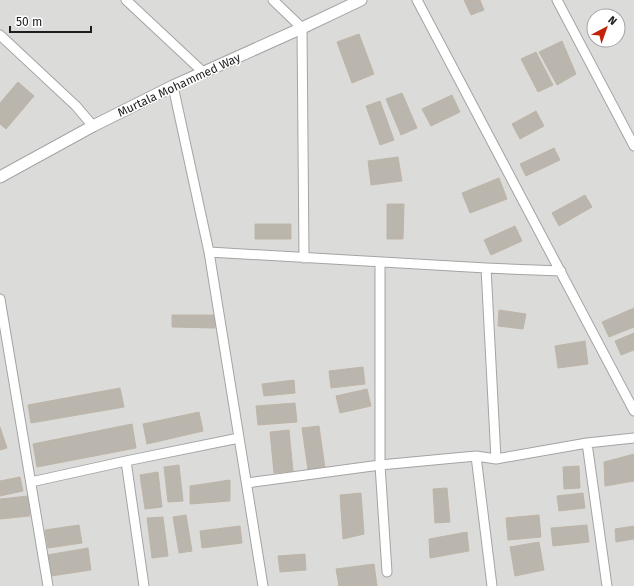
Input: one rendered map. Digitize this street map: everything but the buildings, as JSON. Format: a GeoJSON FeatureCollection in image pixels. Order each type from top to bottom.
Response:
{"type":"FeatureCollection","features":[{"type":"Feature","properties":{"kind":"street"},"geometry":{"type":"LineString","coordinates":[[126,0],[203,72]]}},
{"type":"Feature","properties":{"kind":"street"},"geometry":{"type":"LineString","coordinates":[[273,0],[302,28],[304,258]]}},
{"type":"Feature","properties":{"kind":"street","name":"Murtala Mohammed Way"},"geometry":{"type":"LineString","coordinates":[[0,177],[93,126],[173,86],[302,28],[360,0]]}},
{"type":"Feature","properties":{"kind":"street"},"geometry":{"type":"LineString","coordinates":[[417,0],[634,411]]}},
{"type":"Feature","properties":{"kind":"street"},"geometry":{"type":"LineString","coordinates":[[557,0],[634,146]]}},
{"type":"Feature","properties":{"kind":"street"},"geometry":{"type":"LineString","coordinates":[[0,35],[76,106],[93,126]]}},
{"type":"Feature","properties":{"kind":"street"},"geometry":{"type":"LineString","coordinates":[[173,86],[209,252],[263,586]]}},
{"type":"Feature","properties":{"kind":"street"},"geometry":{"type":"LineString","coordinates":[[209,252],[561,271]]}},
{"type":"Feature","properties":{"kind":"street"},"geometry":{"type":"LineString","coordinates":[[380,262],[380,465],[387,572]]}},
{"type":"Feature","properties":{"kind":"street"},"geometry":{"type":"LineString","coordinates":[[486,268],[496,459]]}},
{"type":"Feature","properties":{"kind":"street"},"geometry":{"type":"LineString","coordinates":[[0,299],[48,586]]}},
{"type":"Feature","properties":{"kind":"street"},"geometry":{"type":"LineString","coordinates":[[31,482],[126,460],[239,438]]}},
{"type":"Feature","properties":{"kind":"street"},"geometry":{"type":"LineString","coordinates":[[247,483],[380,465],[476,456],[496,459],[634,438]]}},
{"type":"Feature","properties":{"kind":"street"},"geometry":{"type":"LineString","coordinates":[[587,444],[607,586]]}},
{"type":"Feature","properties":{"kind":"street"},"geometry":{"type":"LineString","coordinates":[[476,456],[492,586]]}},
{"type":"Feature","properties":{"kind":"street"},"geometry":{"type":"LineString","coordinates":[[126,460],[144,586]]}},
{"type":"Feature","properties":{"kind":"shaded area"},"geometry":{"type":"Polygon","coordinates":[[[0,0],[634,0],[634,586],[0,586],[0,0]]]}}]}
